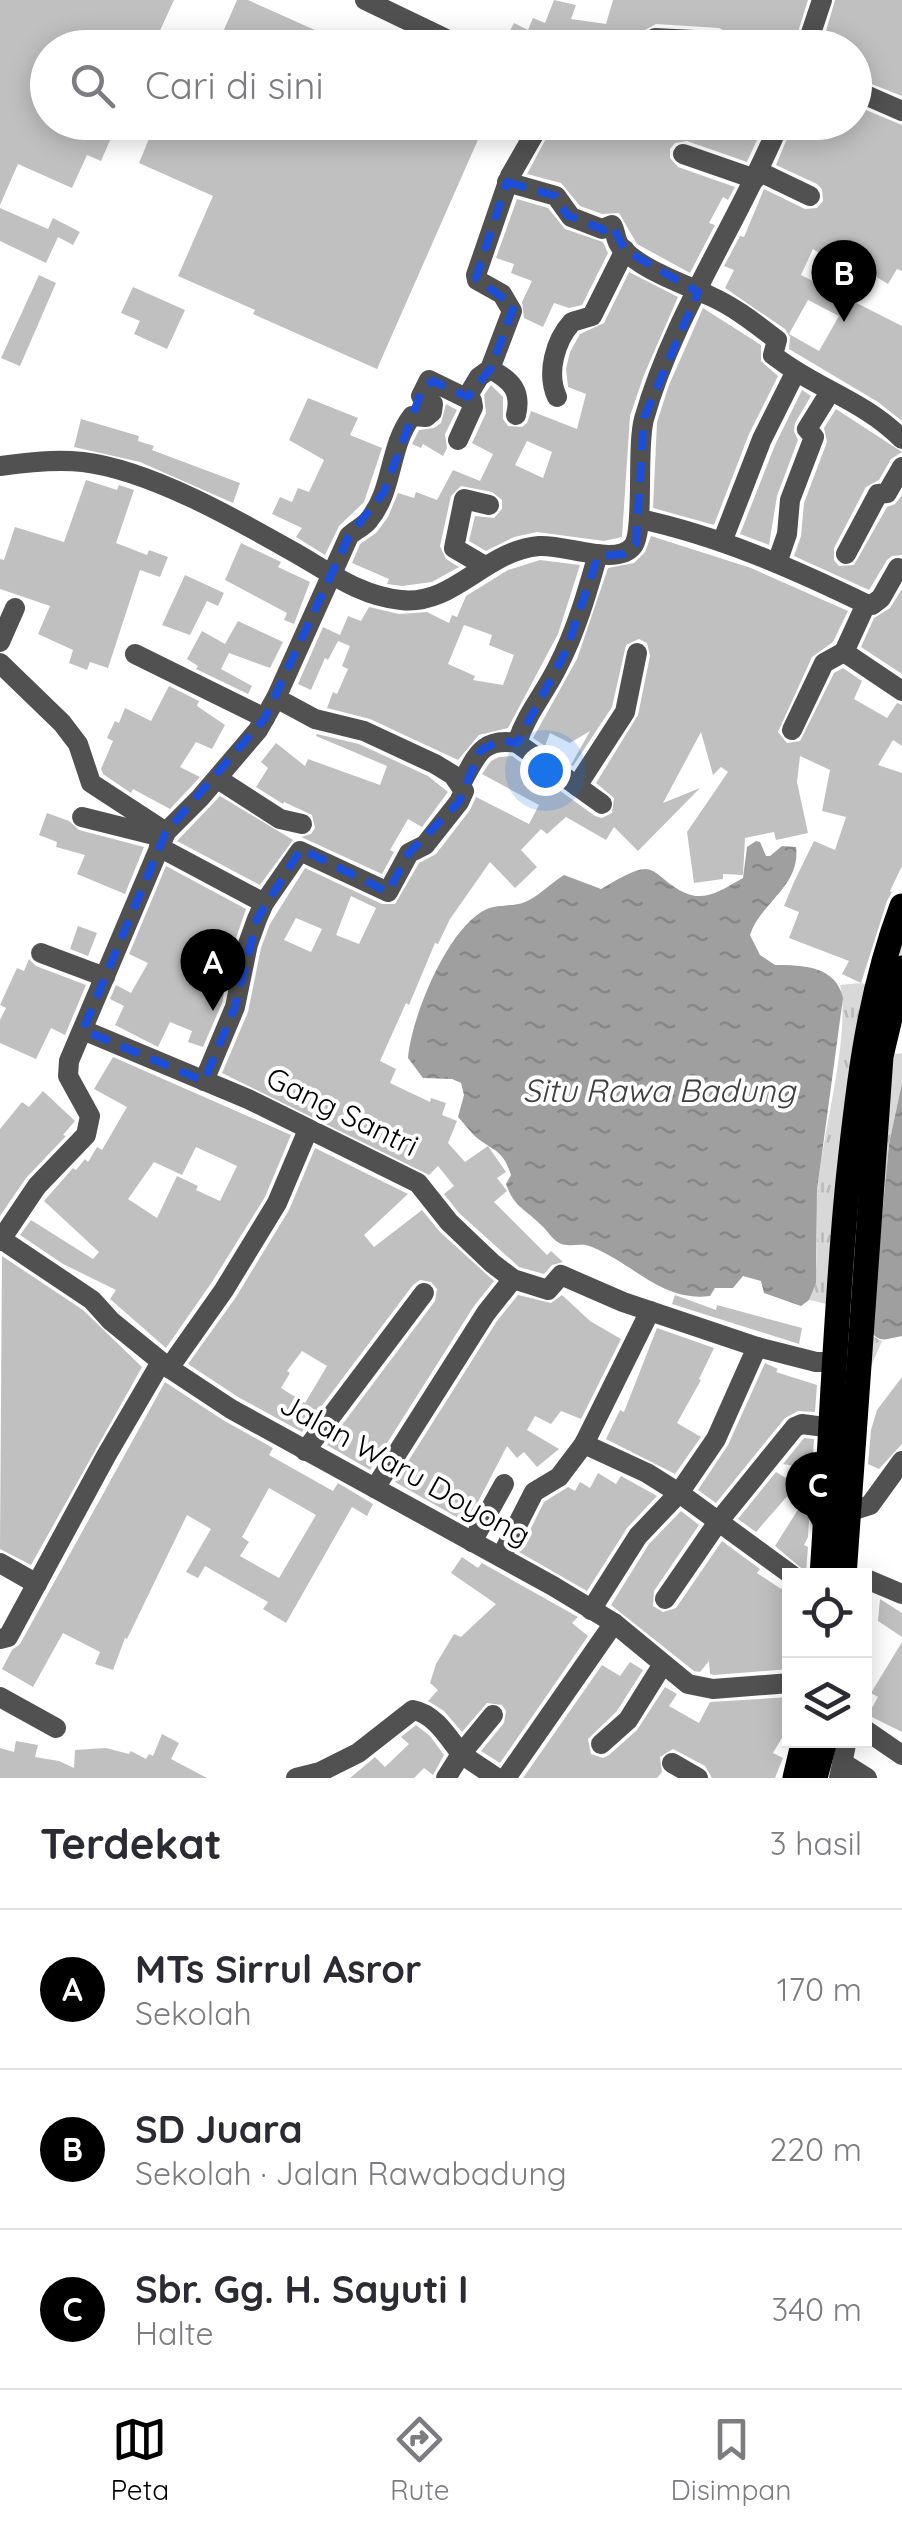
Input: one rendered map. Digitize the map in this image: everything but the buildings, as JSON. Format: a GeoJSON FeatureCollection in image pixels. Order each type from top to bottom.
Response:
{"type":"FeatureCollection","features":[{"type":"Feature","properties":{"kind":"main road"},"geometry":{"type":"LineString","coordinates":[[846,1568],[832,1428],[836,1306],[858,1073],[877,979],[902,906]]}},
{"type":"Feature","properties":{"kind":"main road"},"geometry":{"type":"LineString","coordinates":[[847,1568],[880,1066],[902,968]]}},
{"type":"Feature","properties":{"kind":"main road"},"geometry":{"type":"LineString","coordinates":[[795,1778],[801,1748]]}},
{"type":"Feature","properties":{"kind":"main road"},"geometry":{"type":"LineString","coordinates":[[814,1778],[823,1748]]}},
{"type":"Feature","properties":{"kind":"street"},"geometry":{"type":"LineString","coordinates":[[365,0],[402,8],[437,30]]}},
{"type":"Feature","properties":{"kind":"street"},"geometry":{"type":"LineString","coordinates":[[812,30],[822,0]]}},
{"type":"Feature","properties":{"kind":"street"},"geometry":{"type":"LineString","coordinates":[[872,98],[902,112]]}},
{"type":"Feature","properties":{"kind":"street"},"geometry":{"type":"LineString","coordinates":[[458,440],[472,407],[468,397],[477,380],[490,369],[512,311],[502,294],[476,278],[507,182],[531,140]]}},
{"type":"Feature","properties":{"kind":"street"},"geometry":{"type":"LineString","coordinates":[[0,466],[85,462],[140,477],[257,531],[333,577],[370,594],[424,601],[450,590],[484,565],[535,546],[624,554],[636,544],[640,519],[638,481],[644,418],[662,368],[772,140]]}},
{"type":"Feature","properties":{"kind":"street"},"geometry":{"type":"LineString","coordinates":[[683,154],[810,196]]}},
{"type":"Feature","properties":{"kind":"street"},"geometry":{"type":"LineString","coordinates":[[507,182],[556,196],[566,213],[586,223],[604,230],[612,225],[616,240],[625,250],[665,276],[751,320],[777,340],[772,354],[795,373],[851,399],[885,420],[902,439]]}},
{"type":"Feature","properties":{"kind":"street"},"geometry":{"type":"LineString","coordinates":[[558,397],[551,384],[558,344],[568,326],[592,316],[625,250]]}},
{"type":"Feature","properties":{"kind":"street"},"geometry":{"type":"LineString","coordinates":[[490,369],[514,385],[518,393],[516,416]]}},
{"type":"Feature","properties":{"kind":"street"},"geometry":{"type":"LineString","coordinates":[[722,542],[762,439],[795,373]]}},
{"type":"Feature","properties":{"kind":"street","name":"Jalan Waru Doyong"},"geometry":{"type":"LineString","coordinates":[[468,397],[428,380],[422,396],[434,408],[428,416],[410,418],[393,454],[384,492],[370,519],[349,536],[265,718],[218,779],[163,839],[69,1061],[68,1076],[90,1116],[86,1136],[37,1186],[0,1240],[92,1300],[111,1321],[165,1365],[305,1451],[592,1610],[688,1684],[699,1688],[782,1683]]}},
{"type":"Feature","properties":{"kind":"street"},"geometry":{"type":"LineString","coordinates":[[777,563],[787,534],[790,500],[814,437],[807,429],[830,392]]}},
{"type":"Feature","properties":{"kind":"street"},"geometry":{"type":"LineString","coordinates":[[846,554],[878,494],[887,493],[902,467]]}},
{"type":"Feature","properties":{"kind":"street"},"geometry":{"type":"LineString","coordinates":[[484,565],[454,548],[464,500],[489,505]]}},
{"type":"Feature","properties":{"kind":"street"},"geometry":{"type":"LineString","coordinates":[[640,519],[722,542],[866,604],[872,605],[881,598],[898,568]]}},
{"type":"Feature","properties":{"kind":"street"},"geometry":{"type":"LineString","coordinates":[[517,743],[577,626],[598,554]]}},
{"type":"Feature","properties":{"kind":"street"},"geometry":{"type":"LineString","coordinates":[[792,730],[824,663],[844,652],[866,604]]}},
{"type":"Feature","properties":{"kind":"street"},"geometry":{"type":"LineString","coordinates":[[0,642],[15,608]]}},
{"type":"Feature","properties":{"kind":"street"},"geometry":{"type":"LineString","coordinates":[[577,786],[625,712],[637,652]]}},
{"type":"Feature","properties":{"kind":"street"},"geometry":{"type":"LineString","coordinates":[[844,652],[902,691]]}},
{"type":"Feature","properties":{"kind":"street"},"geometry":{"type":"LineString","coordinates":[[135,654],[265,718]]}},
{"type":"Feature","properties":{"kind":"street"},"geometry":{"type":"LineString","coordinates":[[0,663],[70,734],[83,752],[86,776],[91,783],[163,839],[264,902]]}},
{"type":"Feature","properties":{"kind":"street"},"geometry":{"type":"LineString","coordinates":[[204,1080],[235,1007],[248,944],[264,902],[302,849],[388,892],[409,853],[425,845],[464,791],[434,764],[364,730],[315,719],[276,698]]}},
{"type":"Feature","properties":{"kind":"street"},"geometry":{"type":"LineString","coordinates":[[460,784],[480,750],[500,740],[517,743],[602,804]]}},
{"type":"Feature","properties":{"kind":"street"},"geometry":{"type":"LineString","coordinates":[[218,779],[280,820],[302,824]]}},
{"type":"Feature","properties":{"kind":"street"},"geometry":{"type":"LineString","coordinates":[[82,818],[163,839]]}},
{"type":"Feature","properties":{"kind":"street"},"geometry":{"type":"LineString","coordinates":[[41,953],[105,978]]}},
{"type":"Feature","properties":{"kind":"street","name":"Gang Santri"},"geometry":{"type":"LineString","coordinates":[[82,1030],[284,1116],[418,1183],[474,1247],[512,1280]]}},
{"type":"Feature","properties":{"kind":"street"},"geometry":{"type":"LineString","coordinates":[[0,1639],[8,1637],[165,1365],[224,1290],[277,1203],[308,1130]]}},
{"type":"Feature","properties":{"kind":"street"},"geometry":{"type":"LineString","coordinates":[[375,1488],[486,1313],[512,1280],[548,1290],[562,1275],[650,1312],[756,1347],[816,1362],[834,1362]]}},
{"type":"Feature","properties":{"kind":"street"},"geometry":{"type":"LineString","coordinates":[[305,1451],[424,1293]]}},
{"type":"Feature","properties":{"kind":"street"},"geometry":{"type":"LineString","coordinates":[[500,1557],[529,1498],[559,1478],[584,1444],[650,1312]]}},
{"type":"Feature","properties":{"kind":"street"},"geometry":{"type":"LineString","coordinates":[[592,1610],[638,1536],[679,1493],[716,1439],[756,1347]]}},
{"type":"Feature","properties":{"kind":"street"},"geometry":{"type":"LineString","coordinates":[[665,1600],[718,1522],[797,1426],[832,1428]]}},
{"type":"Feature","properties":{"kind":"street"},"geometry":{"type":"LineString","coordinates":[[584,1444],[647,1473],[679,1493],[782,1568]]}},
{"type":"Feature","properties":{"kind":"street"},"geometry":{"type":"LineString","coordinates":[[848,1512],[870,1505],[901,1462]]}},
{"type":"Feature","properties":{"kind":"street"},"geometry":{"type":"LineString","coordinates":[[472,1542],[504,1484]]}},
{"type":"Feature","properties":{"kind":"street"},"geometry":{"type":"LineString","coordinates":[[0,1563],[37,1584]]}},
{"type":"Feature","properties":{"kind":"street"},"geometry":{"type":"LineString","coordinates":[[872,1584],[902,1594]]}},
{"type":"Feature","properties":{"kind":"street"},"geometry":{"type":"LineString","coordinates":[[506,1778],[614,1624]]}},
{"type":"Feature","properties":{"kind":"street"},"geometry":{"type":"LineString","coordinates":[[602,1744],[628,1720],[663,1664]]}},
{"type":"Feature","properties":{"kind":"street"},"geometry":{"type":"LineString","coordinates":[[0,1698],[56,1728]]}},
{"type":"Feature","properties":{"kind":"street"},"geometry":{"type":"LineString","coordinates":[[296,1778],[320,1772],[358,1753],[413,1710],[433,1720],[461,1754],[497,1778]]}},
{"type":"Feature","properties":{"kind":"street"},"geometry":{"type":"LineString","coordinates":[[446,1778],[493,1714]]}},
{"type":"Feature","properties":{"kind":"street"},"geometry":{"type":"LineString","coordinates":[[872,1734],[902,1755]]}},
{"type":"Feature","properties":{"kind":"street"},"geometry":{"type":"LineString","coordinates":[[787,1778],[800,1748]]}},
{"type":"Feature","properties":{"kind":"street"},"geometry":{"type":"LineString","coordinates":[[672,1763],[698,1778]]}},
{"type":"Feature","properties":{"kind":"street"},"geometry":{"type":"LineString","coordinates":[[841,1771],[867,1778]]}},
{"type":"Feature","properties":{"kind":"highlighted area"},"geometry":{"type":"Polygon","coordinates":[[[507,182],[556,196],[567,215],[604,230],[612,225],[625,250],[698,292],[644,418],[636,544],[624,554],[598,556],[566,651],[517,743],[500,740],[480,751],[459,802],[409,853],[388,892],[301,849],[257,919],[235,1007],[204,1081],[83,1030],[166,832],[265,718],[349,536],[384,492],[422,390],[433,381],[468,397],[491,368],[514,306],[476,278],[507,182]]]}},
{"type":"Feature","properties":{"kind":"green space"},"geometry":{"type":"Polygon","coordinates":[[[902,906],[902,968],[882,1056],[902,1053],[902,1083],[889,1144],[871,1330],[882,1341],[855,1403],[836,1306],[809,1300],[817,1258],[818,1185],[842,1029],[840,985],[861,983],[875,987],[902,906]]]}},
{"type":"Feature","properties":{"kind":"water","name":"Situ Rawa Badung"},"geometry":{"type":"Polygon","coordinates":[[[756,841],[766,856],[782,846],[796,847],[792,873],[750,935],[760,955],[775,965],[826,973],[843,998],[817,1190],[816,1283],[809,1300],[801,1306],[764,1293],[761,1281],[743,1276],[733,1288],[715,1288],[710,1296],[677,1293],[592,1247],[556,1241],[513,1198],[506,1184],[511,1175],[501,1156],[458,1117],[464,1095],[461,1083],[423,1078],[408,1058],[416,1020],[434,975],[459,934],[487,909],[525,902],[564,875],[601,889],[645,869],[686,893],[712,894],[743,878],[747,847],[756,841]]]}},
{"type":"Feature","properties":{"kind":"water"},"geometry":{"type":"Polygon","coordinates":[[[902,1083],[902,1336],[884,1339],[877,1338],[871,1330],[889,1144],[902,1083]]]}},
{"type":"Feature","properties":{"kind":"place","name":"SD Juara"},"geometry":{"type":"Point","coordinates":[844,322]}},
{"type":"Feature","properties":{"kind":"place","name":"MTs Sirrul Asror"},"geometry":{"type":"Point","coordinates":[213,1011]}},
{"type":"Feature","properties":{"kind":"place","name":"Sbr. Gg. H. Sayuti I"},"geometry":{"type":"Point","coordinates":[818,1534]}}]}
